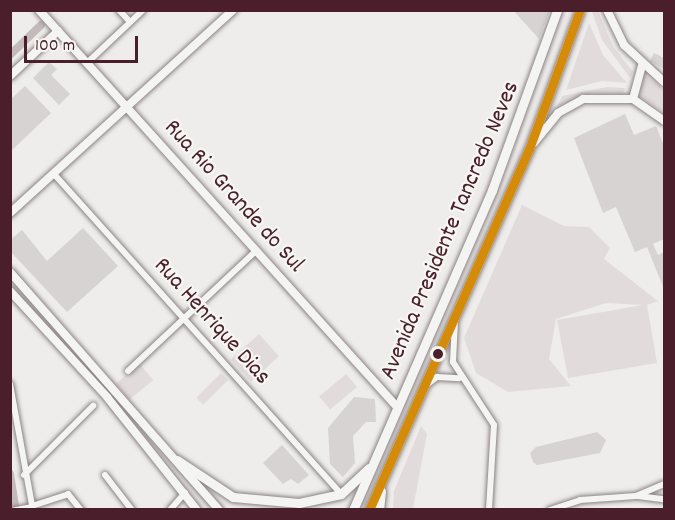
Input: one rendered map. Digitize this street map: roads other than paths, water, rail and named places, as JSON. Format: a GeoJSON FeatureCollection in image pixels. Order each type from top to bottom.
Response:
{"type":"FeatureCollection","features":[{"type":"Feature","properties":{"kind":"main road","name":"Avenida Presidente Tancredo Neves"},"geometry":{"type":"LineString","coordinates":[[353,510],[492,190],[557,10]]}},
{"type":"Feature","properties":{"kind":"main road","name":"Avenida Presidente Tancredo Neves"},"geometry":{"type":"LineString","coordinates":[[369,510],[456,321],[529,149],[580,10]]}},
{"type":"Feature","properties":{"kind":"main road"},"geometry":{"type":"LineString","coordinates":[[10,272],[219,510]]}},
{"type":"Feature","properties":{"kind":"main road"},"geometry":{"type":"LineString","coordinates":[[10,291],[185,493],[197,510]]}},
{"type":"Feature","properties":{"kind":"main road"},"geometry":{"type":"LineString","coordinates":[[177,460],[242,500],[317,503],[341,494],[373,465]]}},
{"type":"Feature","properties":{"kind":"main road"},"geometry":{"type":"LineString","coordinates":[[379,510],[383,480]]}},
{"type":"Feature","properties":{"kind":"street","name":"Rua Rio Grande do Sul"},"geometry":{"type":"LineString","coordinates":[[39,10],[398,408]]}},
{"type":"Feature","properties":{"kind":"street"},"geometry":{"type":"LineString","coordinates":[[119,10],[130,22]]}},
{"type":"Feature","properties":{"kind":"street"},"geometry":{"type":"LineString","coordinates":[[87,63],[143,10]]}},
{"type":"Feature","properties":{"kind":"street"},"geometry":{"type":"LineString","coordinates":[[10,213],[127,109],[233,10]]}},
{"type":"Feature","properties":{"kind":"street"},"geometry":{"type":"LineString","coordinates":[[607,10],[642,65],[664,82]]}},
{"type":"Feature","properties":{"kind":"street"},"geometry":{"type":"LineString","coordinates":[[10,76],[58,31]]}},
{"type":"Feature","properties":{"kind":"street"},"geometry":{"type":"LineString","coordinates":[[633,99],[642,65]]}},
{"type":"Feature","properties":{"kind":"street"},"geometry":{"type":"LineString","coordinates":[[529,149],[572,103],[596,97],[633,99],[664,121]]}},
{"type":"Feature","properties":{"kind":"street","name":"Rua Henrique Dias"},"geometry":{"type":"LineString","coordinates":[[54,174],[341,494]]}},
{"type":"Feature","properties":{"kind":"street"},"geometry":{"type":"LineString","coordinates":[[128,371],[256,251]]}},
{"type":"Feature","properties":{"kind":"street"},"geometry":{"type":"LineString","coordinates":[[456,321],[452,354],[459,378],[494,425],[489,510]]}},
{"type":"Feature","properties":{"kind":"street"},"geometry":{"type":"LineString","coordinates":[[425,386],[437,377],[459,378]]}},
{"type":"Feature","properties":{"kind":"street"},"geometry":{"type":"LineString","coordinates":[[10,384],[30,507]]}},
{"type":"Feature","properties":{"kind":"street"},"geometry":{"type":"LineString","coordinates":[[24,475],[93,406]]}},
{"type":"Feature","properties":{"kind":"street"},"geometry":{"type":"LineString","coordinates":[[105,475],[132,510]]}},
{"type":"Feature","properties":{"kind":"street"},"geometry":{"type":"LineString","coordinates":[[636,496],[664,484]]}},
{"type":"Feature","properties":{"kind":"street"},"geometry":{"type":"LineString","coordinates":[[170,510],[185,493]]}},
{"type":"Feature","properties":{"kind":"street"},"geometry":{"type":"LineString","coordinates":[[11,510],[30,507],[68,494],[81,510]]}},
{"type":"Feature","properties":{"kind":"street"},"geometry":{"type":"LineString","coordinates":[[550,510],[580,500],[636,496],[664,499]]}},
{"type":"Feature","properties":{"kind":"waterway"},"geometry":{"type":"LineString","coordinates":[[10,55],[41,25]]}},
{"type":"Feature","properties":{"kind":"waterway"},"geometry":{"type":"LineString","coordinates":[[10,474],[16,510]]}}]}
